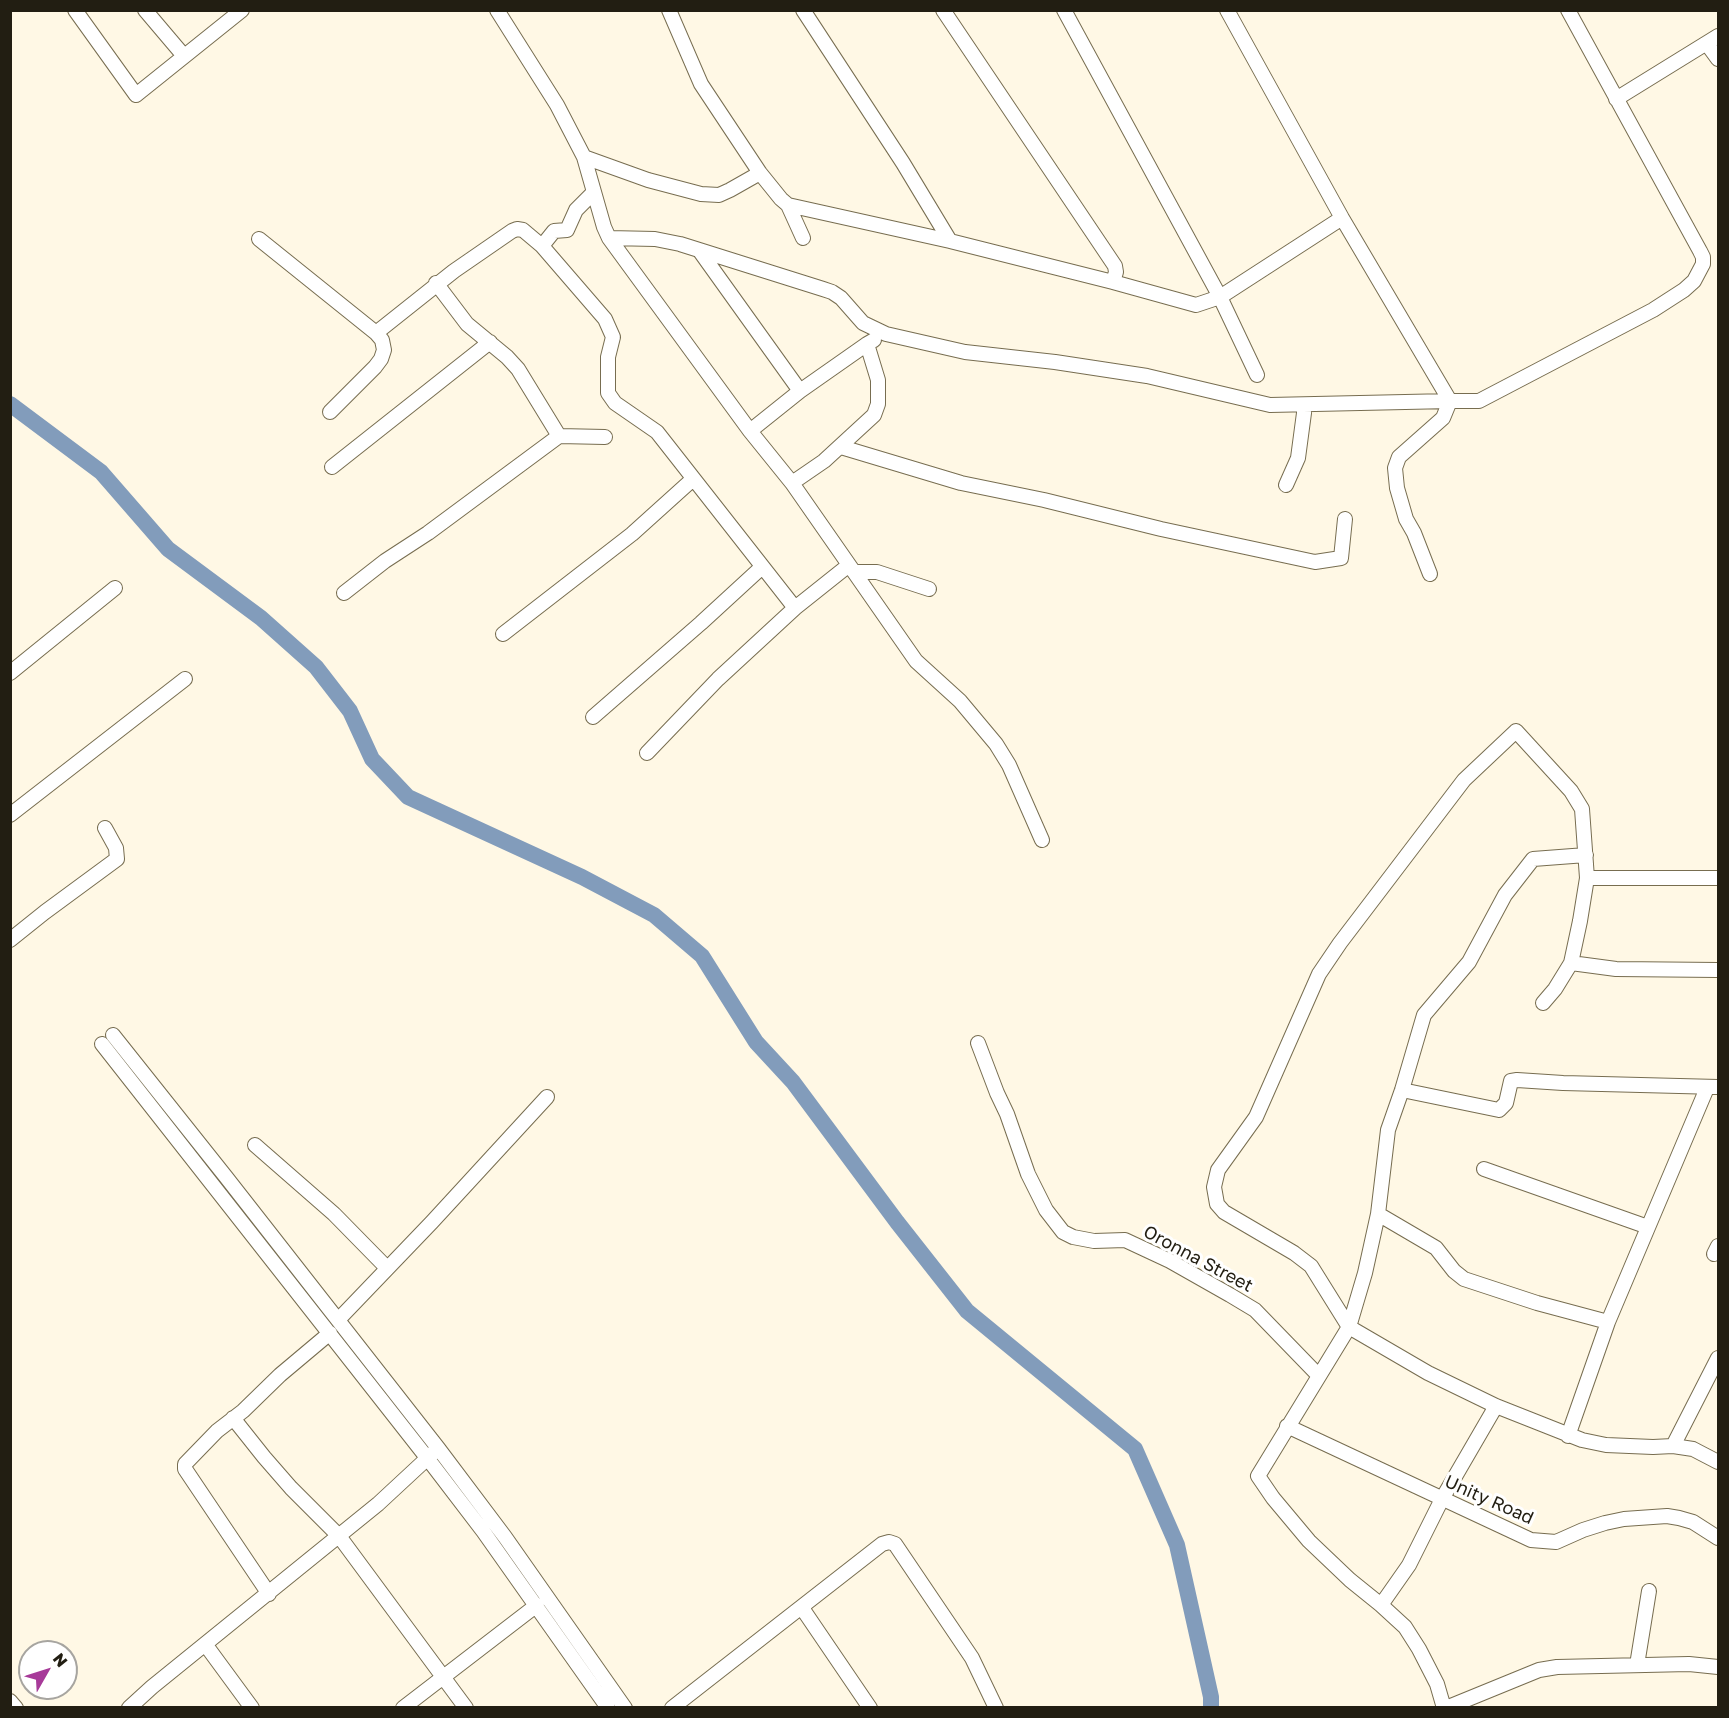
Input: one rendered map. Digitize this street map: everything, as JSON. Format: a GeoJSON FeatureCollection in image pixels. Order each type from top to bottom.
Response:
{"type":"FeatureCollection","features":[{"type":"Feature","properties":{"kind":"street"},"geometry":{"type":"LineString","coordinates":[[75,10],[136,95],[242,10]]}},
{"type":"Feature","properties":{"kind":"street"},"geometry":{"type":"LineString","coordinates":[[145,10],[184,56]]}},
{"type":"Feature","properties":{"kind":"street"},"geometry":{"type":"LineString","coordinates":[[497,10],[557,105],[584,157],[609,238],[750,430],[792,483],[916,661],[960,700],[996,744],[1009,765],[1042,840]]}},
{"type":"Feature","properties":{"kind":"street"},"geometry":{"type":"LineString","coordinates":[[669,10],[701,84],[760,173],[781,200],[788,205],[950,241],[1196,305],[1220,297],[1342,218]]}},
{"type":"Feature","properties":{"kind":"street"},"geometry":{"type":"LineString","coordinates":[[803,10],[903,163],[950,241]]}},
{"type":"Feature","properties":{"kind":"street"},"geometry":{"type":"LineString","coordinates":[[943,10],[1115,266],[1113,282]]}},
{"type":"Feature","properties":{"kind":"street"},"geometry":{"type":"LineString","coordinates":[[1064,10],[1220,297],[1257,375]]}},
{"type":"Feature","properties":{"kind":"street"},"geometry":{"type":"LineString","coordinates":[[1227,10],[1342,218],[1450,400]]}},
{"type":"Feature","properties":{"kind":"street"},"geometry":{"type":"LineString","coordinates":[[609,238],[655,239],[680,244],[832,292],[841,298],[863,323],[886,334],[965,352],[1055,362],[1147,376],[1269,405],[1479,401],[1653,310],[1694,281],[1703,264],[1703,257],[1568,10]]}},
{"type":"Feature","properties":{"kind":"street"},"geometry":{"type":"LineString","coordinates":[[1616,99],[1713,40],[1719,59]]}},
{"type":"Feature","properties":{"kind":"street"},"geometry":{"type":"LineString","coordinates":[[584,157],[648,180],[701,194],[719,195],[760,173]]}},
{"type":"Feature","properties":{"kind":"street"},"geometry":{"type":"LineString","coordinates":[[542,246],[555,231],[567,230],[576,210],[594,192]]}},
{"type":"Feature","properties":{"kind":"street"},"geometry":{"type":"LineString","coordinates":[[788,205],[803,238]]}},
{"type":"Feature","properties":{"kind":"street"},"geometry":{"type":"LineString","coordinates":[[376,333],[436,283],[517,229],[523,230],[542,246],[605,319],[610,328],[613,337],[608,357],[608,393],[615,403],[657,432],[795,608]]}},
{"type":"Feature","properties":{"kind":"street"},"geometry":{"type":"LineString","coordinates":[[259,239],[382,340],[384,350],[381,359],[367,376],[330,411]]}},
{"type":"Feature","properties":{"kind":"street"},"geometry":{"type":"LineString","coordinates":[[699,250],[800,391]]}},
{"type":"Feature","properties":{"kind":"street"},"geometry":{"type":"LineString","coordinates":[[436,283],[467,324],[518,369],[559,436]]}},
{"type":"Feature","properties":{"kind":"street"},"geometry":{"type":"LineString","coordinates":[[750,430],[800,391],[867,344],[886,334]]}},
{"type":"Feature","properties":{"kind":"street"},"geometry":{"type":"LineString","coordinates":[[332,467],[490,342]]}},
{"type":"Feature","properties":{"kind":"street"},"geometry":{"type":"LineString","coordinates":[[792,483],[825,461],[874,415],[878,404],[878,380],[867,344]]}},
{"type":"Feature","properties":{"kind":"street"},"geometry":{"type":"LineString","coordinates":[[1430,574],[1406,519],[1397,488],[1395,468],[1399,457],[1443,418],[1450,400]]}},
{"type":"Feature","properties":{"kind":"street"},"geometry":{"type":"LineString","coordinates":[[1286,485],[1298,459],[1304,405]]}},
{"type":"Feature","properties":{"kind":"street"},"geometry":{"type":"LineString","coordinates":[[344,593],[559,436],[605,437]]}},
{"type":"Feature","properties":{"kind":"street"},"geometry":{"type":"LineString","coordinates":[[841,447],[961,483],[1315,562],[1341,558],[1345,519]]}},
{"type":"Feature","properties":{"kind":"street"},"geometry":{"type":"LineString","coordinates":[[503,634],[632,534],[693,479]]}},
{"type":"Feature","properties":{"kind":"street"},"geometry":{"type":"LineString","coordinates":[[593,717],[762,567]]}},
{"type":"Feature","properties":{"kind":"street"},"geometry":{"type":"LineString","coordinates":[[647,753],[718,679],[795,608],[852,569],[877,572],[929,589]]}},
{"type":"Feature","properties":{"kind":"street"},"geometry":{"type":"LineString","coordinates":[[10,673],[115,588]]}},
{"type":"Feature","properties":{"kind":"street"},"geometry":{"type":"LineString","coordinates":[[10,815],[185,679]]}},
{"type":"Feature","properties":{"kind":"street"},"geometry":{"type":"LineString","coordinates":[[1543,1003],[1555,989],[1571,963],[1580,921],[1587,878],[1582,808],[1571,791],[1516,731],[1464,780],[1319,974],[1256,1117],[1218,1170],[1214,1187],[1217,1204],[1224,1212],[1294,1253],[1311,1266],[1349,1327],[1428,1373],[1496,1406],[1568,1436],[1606,1445],[1653,1448],[1672,1446],[1693,1449],[1719,1462]]}},
{"type":"Feature","properties":{"kind":"street"},"geometry":{"type":"LineString","coordinates":[[10,940],[117,860],[116,848],[105,828]]}},
{"type":"Feature","properties":{"kind":"street"},"geometry":{"type":"LineString","coordinates":[[1586,855],[1533,859],[1505,895],[1469,962],[1424,1015],[1388,1130],[1378,1214],[1365,1273],[1349,1327],[1258,1476],[1309,1541],[1405,1627],[1437,1684],[1445,1707],[1539,1670],[1557,1667],[1689,1664],[1719,1667]]}},
{"type":"Feature","properties":{"kind":"street"},"geometry":{"type":"LineString","coordinates":[[1587,878],[1719,878]]}},
{"type":"Feature","properties":{"kind":"street"},"geometry":{"type":"LineString","coordinates":[[1571,963],[1616,969],[1719,970]]}},
{"type":"Feature","properties":{"kind":"street"},"geometry":{"type":"LineString","coordinates":[[608,1707],[433,1453],[338,1320],[107,1040],[330,1333],[433,1453],[505,1537],[625,1707]]}},
{"type":"Feature","properties":{"kind":"street","name":"Oronna Street"},"geometry":{"type":"LineString","coordinates":[[978,1043],[1028,1174],[1046,1210],[1063,1232],[1073,1237],[1094,1241],[1125,1240],[1170,1261],[1255,1310],[1319,1376]]}},
{"type":"Feature","properties":{"kind":"street"},"geometry":{"type":"LineString","coordinates":[[1402,1090],[1499,1110],[1506,1103],[1511,1081],[1517,1080],[1713,1087],[1648,1227],[1608,1322],[1568,1436]]}},
{"type":"Feature","properties":{"kind":"street"},"geometry":{"type":"LineString","coordinates":[[338,1320],[547,1097]]}},
{"type":"Feature","properties":{"kind":"street"},"geometry":{"type":"LineString","coordinates":[[255,1145],[334,1214],[387,1268]]}},
{"type":"Feature","properties":{"kind":"street"},"geometry":{"type":"LineString","coordinates":[[1484,1169],[1648,1227]]}},
{"type":"Feature","properties":{"kind":"street"},"geometry":{"type":"LineString","coordinates":[[1378,1214],[1436,1248],[1454,1271],[1464,1279],[1537,1303],[1608,1322]]}},
{"type":"Feature","properties":{"kind":"street"},"geometry":{"type":"LineString","coordinates":[[269,1594],[185,1469],[185,1464],[217,1431],[330,1333]]}},
{"type":"Feature","properties":{"kind":"street"},"geometry":{"type":"LineString","coordinates":[[1672,1446],[1719,1358]]}},
{"type":"Feature","properties":{"kind":"street"},"geometry":{"type":"LineString","coordinates":[[1381,1605],[1409,1565],[1442,1499],[1496,1406]]}},
{"type":"Feature","properties":{"kind":"street"},"geometry":{"type":"LineString","coordinates":[[233,1418],[291,1488],[339,1536],[466,1707]]}},
{"type":"Feature","properties":{"kind":"street","name":"Unity Road"},"geometry":{"type":"LineString","coordinates":[[1287,1426],[1531,1540],[1556,1542],[1583,1530],[1614,1521],[1667,1516],[1693,1522],[1719,1538]]}},
{"type":"Feature","properties":{"kind":"street"},"geometry":{"type":"LineString","coordinates":[[129,1707],[378,1504],[433,1453]]}},
{"type":"Feature","properties":{"kind":"street"},"geometry":{"type":"LineString","coordinates":[[672,1707],[882,1544],[889,1542],[895,1544],[972,1658],[996,1707]]}},
{"type":"Feature","properties":{"kind":"street"},"geometry":{"type":"LineString","coordinates":[[1637,1665],[1649,1591]]}},
{"type":"Feature","properties":{"kind":"street"},"geometry":{"type":"LineString","coordinates":[[403,1707],[537,1605]]}},
{"type":"Feature","properties":{"kind":"street"},"geometry":{"type":"LineString","coordinates":[[802,1608],[870,1707]]}},
{"type":"Feature","properties":{"kind":"street"},"geometry":{"type":"LineString","coordinates":[[205,1644],[252,1707]]}},
{"type":"Feature","properties":{"kind":"street"},"geometry":{"type":"LineString","coordinates":[[10,1701],[16,1707]]}},
{"type":"Feature","properties":{"kind":"waterway"},"geometry":{"type":"LineString","coordinates":[[10,404],[101,472],[168,549],[261,618],[316,667],[350,711],[372,759],[408,797],[582,877],[654,915],[702,956],[756,1042],[793,1082],[897,1222],[967,1311],[1135,1449],[1177,1545],[1211,1697],[1211,1708]]}}]}
